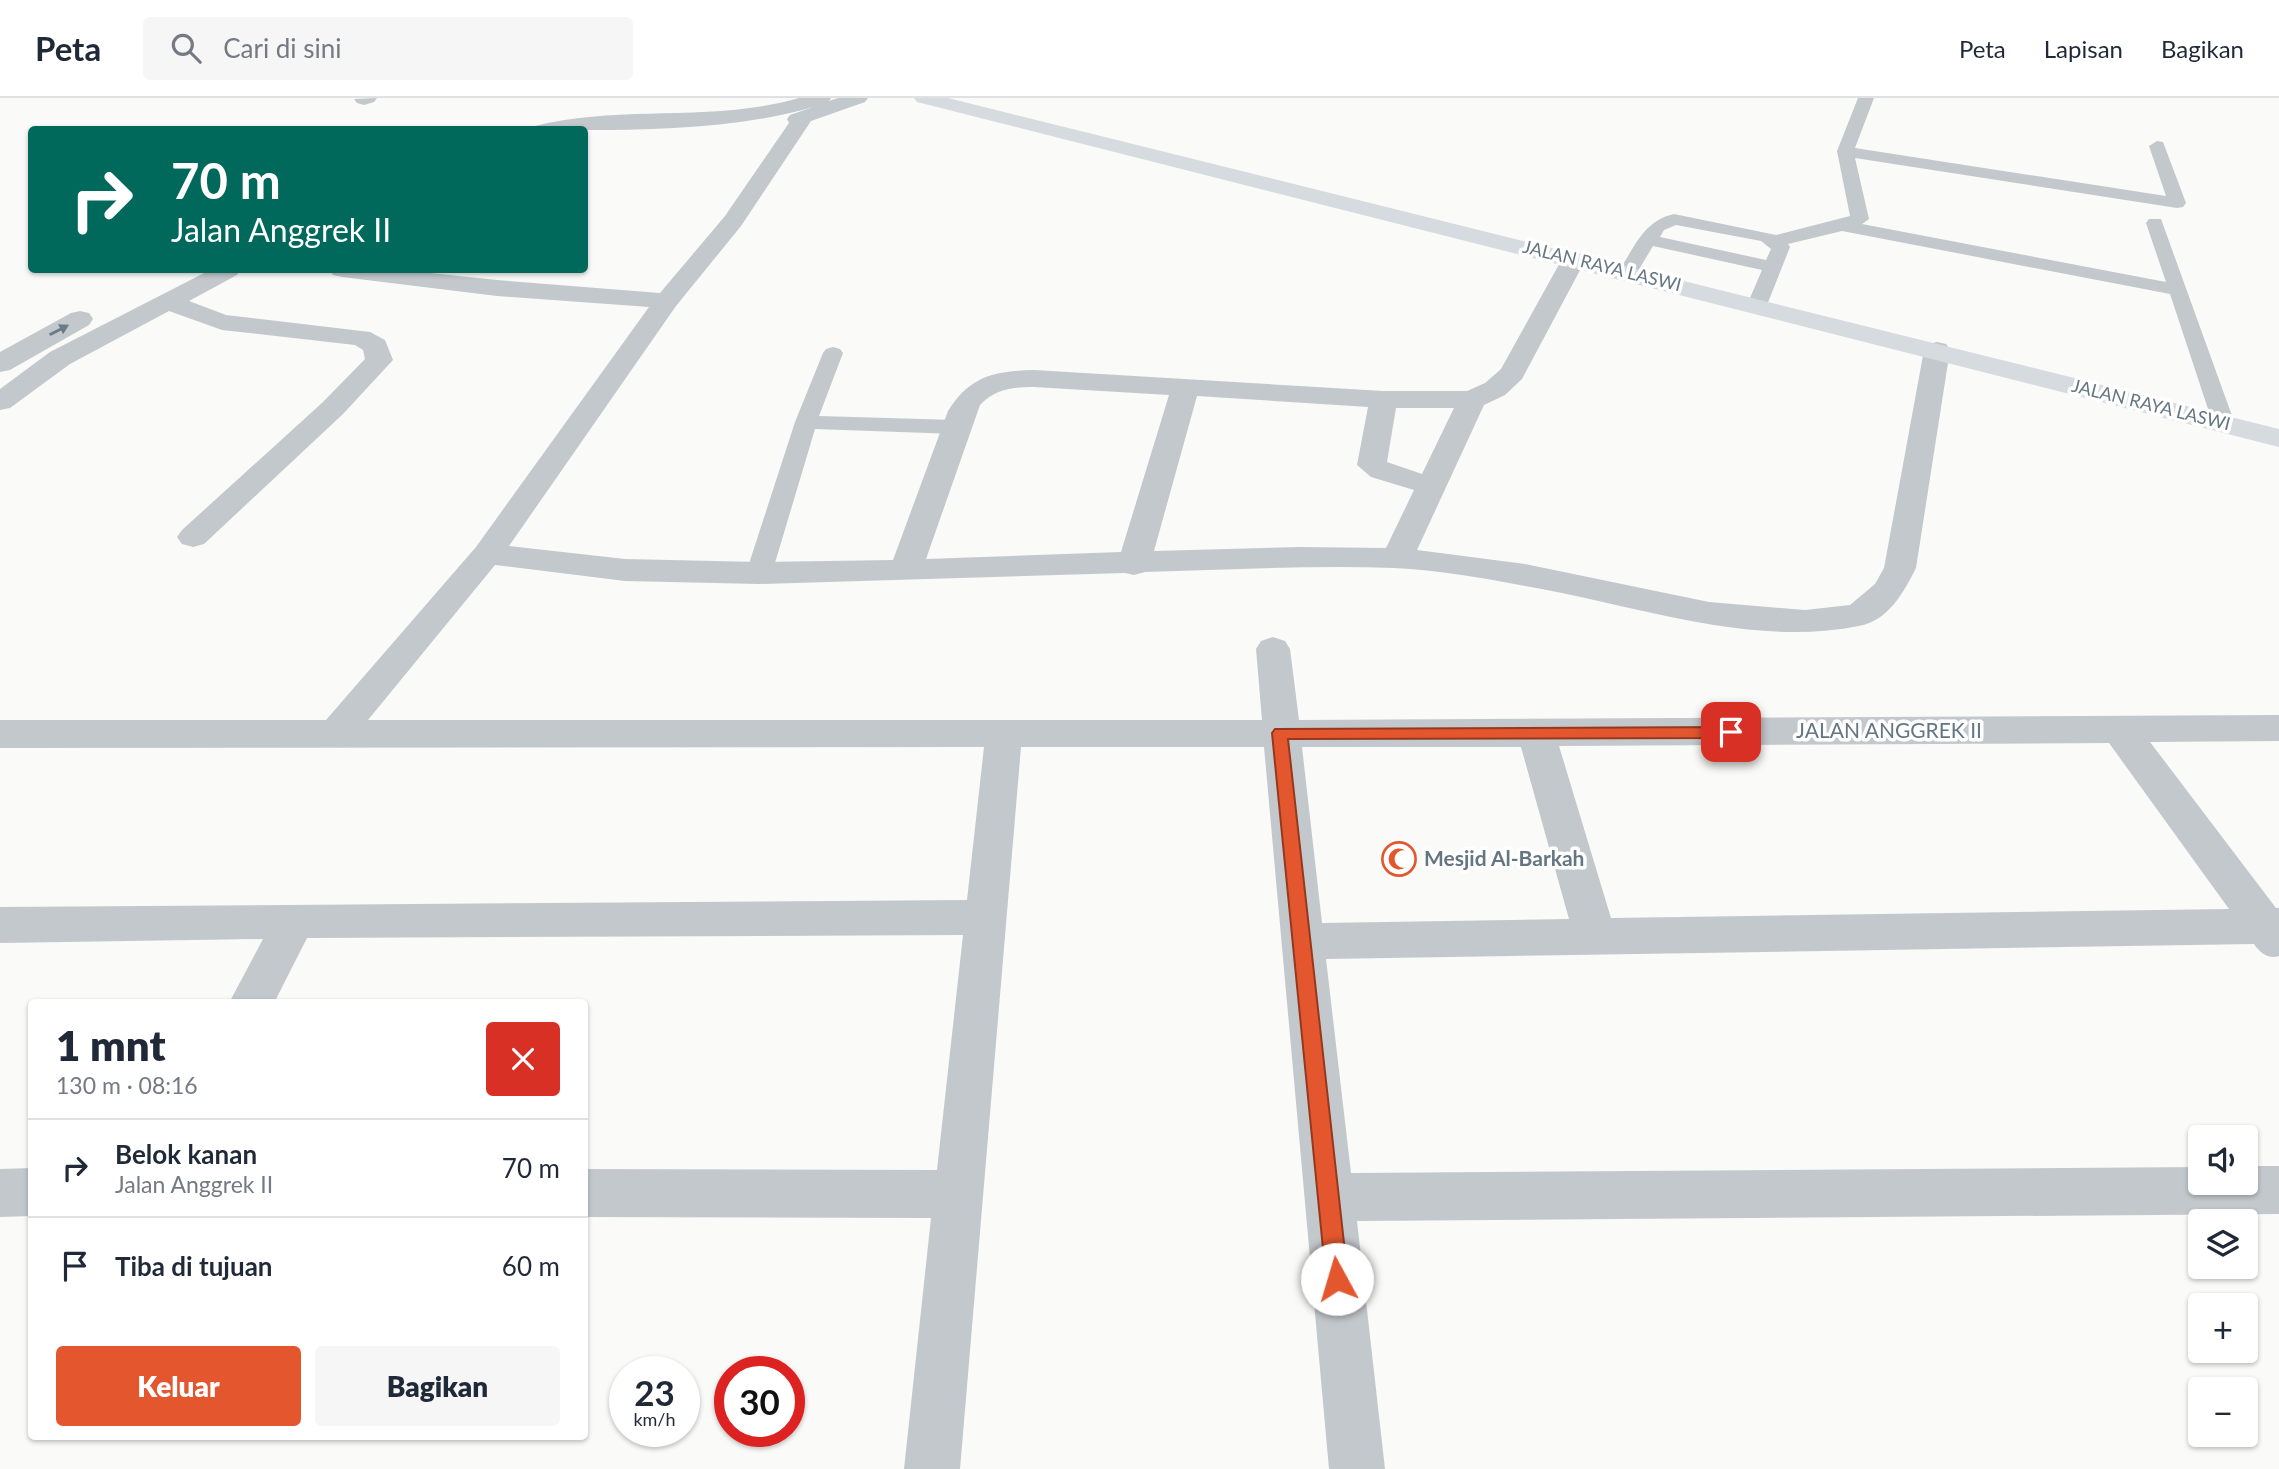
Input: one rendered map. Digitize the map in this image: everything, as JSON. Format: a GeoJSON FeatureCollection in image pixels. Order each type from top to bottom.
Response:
{"type":"FeatureCollection","features":[{"type":"Feature","properties":{"kind":"main road","name":"JALAN RAYA LASWI"},"geometry":{"type":"LineString","coordinates":[[924,98],[1574,258],[2279,438]]}},
{"type":"Feature","properties":{"kind":"street"},"geometry":{"type":"LineString","coordinates":[[588,134],[757,124],[858,98]]}},
{"type":"Feature","properties":{"kind":"street"},"geometry":{"type":"LineString","coordinates":[[573,126],[812,108]]}},
{"type":"Feature","properties":{"kind":"street"},"geometry":{"type":"LineString","coordinates":[[336,733],[487,554],[667,301],[733,220],[812,108]]}},
{"type":"Feature","properties":{"kind":"street"},"geometry":{"type":"LineString","coordinates":[[906,570],[966,402],[984,386],[1006,379],[1046,379],[1383,399],[1472,400],[1495,389],[1512,373],[1574,258]]}},
{"type":"Feature","properties":{"kind":"street"},"geometry":{"type":"LineString","coordinates":[[6,355],[179,273]]}},
{"type":"Feature","properties":{"kind":"street"},"geometry":{"type":"LineString","coordinates":[[0,402],[60,358],[222,273]]}},
{"type":"Feature","properties":{"kind":"street"},"geometry":{"type":"LineString","coordinates":[[368,273],[497,288],[667,301]]}},
{"type":"Feature","properties":{"kind":"street"},"geometry":{"type":"LineString","coordinates":[[166,301],[222,322],[361,338],[376,346],[379,360],[333,408],[193,537]]}},
{"type":"Feature","properties":{"kind":"street"},"geometry":{"type":"LineString","coordinates":[[487,554],[625,570],[759,573],[1134,565],[1300,558],[1397,558],[1525,575],[1709,613],[1805,621],[1859,615],[1888,591],[1900,568],[1937,351]]}},
{"type":"Feature","properties":{"kind":"street"},"geometry":{"type":"LineString","coordinates":[[6,355],[60,358]]}},
{"type":"Feature","properties":{"kind":"street"},"geometry":{"type":"LineString","coordinates":[[1134,565],[1185,389]]}},
{"type":"Feature","properties":{"kind":"street"},"geometry":{"type":"LineString","coordinates":[[1383,399],[1372,465],[1382,471],[1432,486]]}},
{"type":"Feature","properties":{"kind":"street"},"geometry":{"type":"LineString","coordinates":[[1397,558],[1472,400]]}},
{"type":"Feature","properties":{"kind":"street"},"geometry":{"type":"LineString","coordinates":[[1273,649],[1357,1469]]}},
{"type":"Feature","properties":{"kind":"street","name":"JALAN ANGGREK II"},"geometry":{"type":"LineString","coordinates":[[0,734],[1536,733],[2279,728]]}},
{"type":"Feature","properties":{"kind":"street"},"geometry":{"type":"LineString","coordinates":[[2120,730],[2274,932]]}},
{"type":"Feature","properties":{"kind":"street"},"geometry":{"type":"LineString","coordinates":[[932,1469],[1004,733]]}},
{"type":"Feature","properties":{"kind":"street"},"geometry":{"type":"LineString","coordinates":[[1536,733],[1595,937]]}},
{"type":"Feature","properties":{"kind":"street"},"geometry":{"type":"LineString","coordinates":[[0,925],[986,917]]}},
{"type":"Feature","properties":{"kind":"street"},"geometry":{"type":"LineString","coordinates":[[253,999],[295,921]]}},
{"type":"Feature","properties":{"kind":"street"},"geometry":{"type":"LineString","coordinates":[[1301,941],[2274,932]]}},
{"type":"Feature","properties":{"kind":"street"},"geometry":{"type":"LineString","coordinates":[[1328,1198],[2279,1190]]}},
{"type":"Feature","properties":{"kind":"street"},"geometry":{"type":"LineString","coordinates":[[0,1193],[28,1192]]}},
{"type":"Feature","properties":{"kind":"street"},"geometry":{"type":"LineString","coordinates":[[588,1193],[959,1194]]}},
{"type":"Feature","properties":{"kind":"lane"},"geometry":{"type":"LineString","coordinates":[[1774,241],[1842,226],[1860,219],[1845,151],[1866,98]]}},
{"type":"Feature","properties":{"kind":"lane"},"geometry":{"type":"LineString","coordinates":[[1845,151],[2177,203],[2157,146]]}},
{"type":"Feature","properties":{"kind":"lane"},"geometry":{"type":"LineString","coordinates":[[1628,272],[1657,226],[1674,219],[1751,233],[1774,241],[1781,247],[1757,305]]}},
{"type":"Feature","properties":{"kind":"lane"},"geometry":{"type":"LineString","coordinates":[[2155,223],[2224,424]]}},
{"type":"Feature","properties":{"kind":"lane"},"geometry":{"type":"LineString","coordinates":[[1842,226],[2177,290]]}},
{"type":"Feature","properties":{"kind":"lane"},"geometry":{"type":"LineString","coordinates":[[1650,240],[1773,267]]}},
{"type":"Feature","properties":{"kind":"lane"},"geometry":{"type":"LineString","coordinates":[[759,573],[806,422],[833,354]]}},
{"type":"Feature","properties":{"kind":"lane"},"geometry":{"type":"LineString","coordinates":[[806,422],[956,427]]}},
{"type":"Feature","properties":{"kind":"place","name":"Mesjid Al-Barkah"},"geometry":{"type":"Point","coordinates":[1399,859]}},
{"type":"Feature","properties":{"kind":"route"},"geometry":{"type":"LineString","coordinates":[[1337,1279],[1280,733],[1731,732]]}}]}
